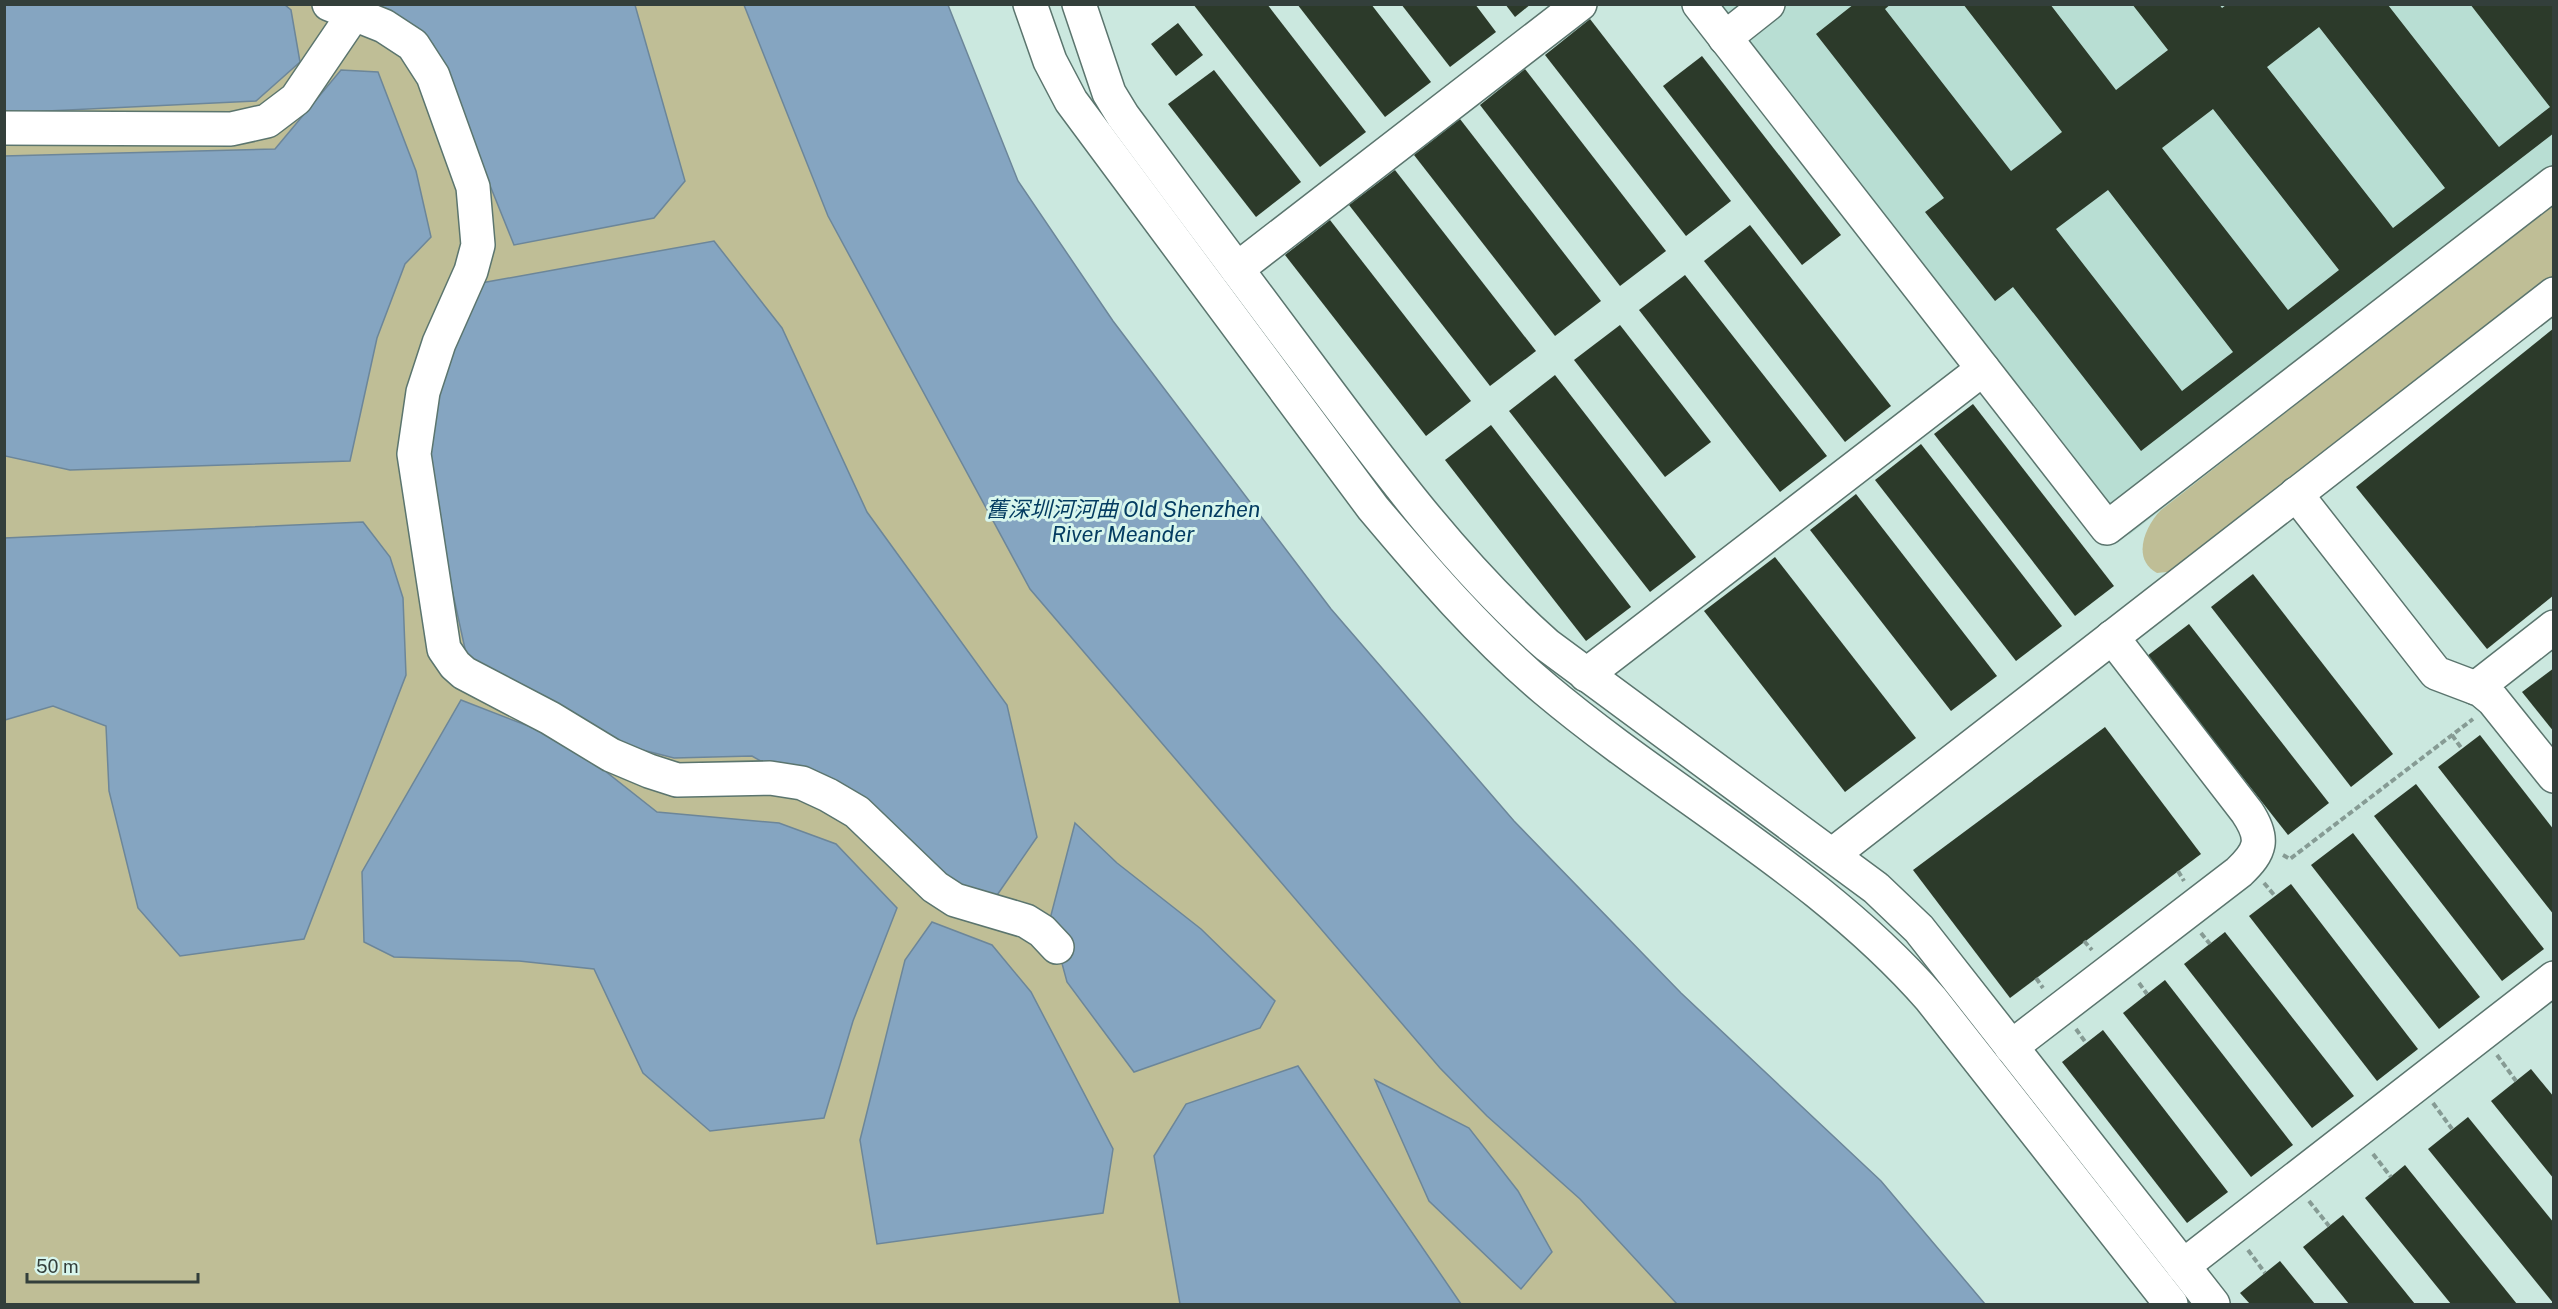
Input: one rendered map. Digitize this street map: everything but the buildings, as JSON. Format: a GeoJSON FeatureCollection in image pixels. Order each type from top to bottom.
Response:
{"type":"FeatureCollection","features":[{"type":"Feature","properties":{"kind":"lane"},"geometry":{"type":"LineString","coordinates":[[1030,4],[1045,47],[1071,101],[1092,132],[1395,534],[1468,614],[1545,689],[1844,913],[1891,954],[1931,999],[2170,1305]]}},
{"type":"Feature","properties":{"kind":"lane"},"geometry":{"type":"LineString","coordinates":[[1237,269],[1580,4]]}},
{"type":"Feature","properties":{"kind":"lane"},"geometry":{"type":"LineString","coordinates":[[1699,4],[2107,528],[2553,183]]}},
{"type":"Feature","properties":{"kind":"lane"},"geometry":{"type":"LineString","coordinates":[[1725,38],[1768,4]]}},
{"type":"Feature","properties":{"kind":"lane"},"geometry":{"type":"LineString","coordinates":[[4,128],[231,129],[267,121],[296,99],[341,10],[384,26],[413,45],[432,76],[473,187],[478,245],[471,271],[439,343],[423,392],[414,454],[442,639],[444,649],[455,666],[464,673],[550,718],[611,755],[649,771],[677,780],[770,778],[802,783],[828,795],[857,812],[935,887],[955,900],[1026,921],[1042,931],[1057,947]]}},
{"type":"Feature","properties":{"kind":"lane"},"geometry":{"type":"LineString","coordinates":[[1045,47],[1083,18],[1115,105],[1385,467],[1450,547],[1516,618],[1586,675],[1876,888],[1919,929],[2213,1305]]}},
{"type":"Feature","properties":{"kind":"lane"},"geometry":{"type":"LineString","coordinates":[[1832,855],[2553,294]]}},
{"type":"Feature","properties":{"kind":"lane"},"geometry":{"type":"LineString","coordinates":[[1586,675],[1983,369]]}},
{"type":"Feature","properties":{"kind":"lane"},"geometry":{"type":"LineString","coordinates":[[2296,494],[2436,673],[2486,695],[2553,776]]}},
{"type":"Feature","properties":{"kind":"lane"},"geometry":{"type":"LineString","coordinates":[[2486,695],[2553,627]]}},
{"type":"Feature","properties":{"kind":"lane"},"geometry":{"type":"LineString","coordinates":[[2011,1047],[2239,872],[2254,858],[2259,839],[2247,812],[2112,637]]}},
{"type":"Feature","properties":{"kind":"lane"},"geometry":{"type":"LineString","coordinates":[[1640,760],[1660,730]]}},
{"type":"Feature","properties":{"kind":"lane"},"geometry":{"type":"LineString","coordinates":[[1671,784],[1693,753]]}},
{"type":"Feature","properties":{"kind":"lane"},"geometry":{"type":"LineString","coordinates":[[2183,1266],[2553,978]]}},
{"type":"Feature","properties":{"kind":"path"},"geometry":{"type":"LineString","coordinates":[[2259,839],[2289,859],[2452,735],[2486,695]]}},
{"type":"Feature","properties":{"kind":"path"},"geometry":{"type":"LineString","coordinates":[[2452,735],[2462,749]]}},
{"type":"Feature","properties":{"kind":"shaded area"},"geometry":{"type":"Polygon","coordinates":[[[5,4],[744,5],[828,216],[1030,589],[1440,1068],[1487,1116],[1580,1199],[1677,1304],[5,1304],[5,4]]]}},
{"type":"Feature","properties":{"kind":"shaded area"},"geometry":{"type":"Polygon","coordinates":[[[1716,5],[2553,5],[2553,203],[2129,535],[1716,5]]]}},
{"type":"Feature","properties":{"kind":"shaded area"},"geometry":{"type":"Polygon","coordinates":[[[2553,203],[2553,276],[2176,571],[2157,573],[2149,567],[2144,560],[2143,542],[2150,525],[2161,510],[2553,203]]]}},
{"type":"Feature","properties":{"kind":"water"},"geometry":{"type":"Polygon","coordinates":[[[4,5],[285,5],[291,10],[300,62],[256,101],[5,113],[4,5]]]}},
{"type":"Feature","properties":{"kind":"water"},"geometry":{"type":"Polygon","coordinates":[[[354,5],[635,5],[685,181],[654,218],[514,245],[433,44],[354,5]]]}},
{"type":"Feature","properties":{"kind":"water","name":"舊深圳河河曲 Old Shenzhen River Meander"},"geometry":{"type":"Polygon","coordinates":[[[744,5],[948,5],[1018,181],[1113,321],[1331,609],[1514,821],[1681,993],[1881,1181],[1985,1304],[1677,1304],[1580,1199],[1487,1116],[1440,1068],[1030,589],[828,216],[744,5]]]}},
{"type":"Feature","properties":{"kind":"water"},"geometry":{"type":"Polygon","coordinates":[[[341,70],[378,72],[416,171],[431,237],[405,264],[377,338],[350,461],[70,470],[5,456],[4,156],[275,149],[341,70]]]}},
{"type":"Feature","properties":{"kind":"water"},"geometry":{"type":"Polygon","coordinates":[[[714,241],[782,328],[867,512],[1007,705],[1037,837],[993,901],[907,859],[835,804],[752,756],[674,758],[611,742],[469,667],[416,425],[470,285],[714,241]]]}},
{"type":"Feature","properties":{"kind":"water"},"geometry":{"type":"Polygon","coordinates":[[[363,522],[390,557],[403,598],[406,675],[304,939],[180,956],[138,908],[109,791],[106,726],[53,706],[5,720],[5,538],[363,522]]]}},
{"type":"Feature","properties":{"kind":"water"},"geometry":{"type":"Polygon","coordinates":[[[461,700],[567,741],[657,812],[779,823],[836,844],[897,908],[853,1021],[824,1118],[710,1131],[643,1073],[594,969],[519,961],[394,957],[364,942],[362,872],[461,700]]]}},
{"type":"Feature","properties":{"kind":"water"},"geometry":{"type":"Polygon","coordinates":[[[1075,823],[1117,863],[1201,929],[1275,1001],[1260,1028],[1134,1072],[1067,982],[1050,919],[1075,823]]]}},
{"type":"Feature","properties":{"kind":"water"},"geometry":{"type":"Polygon","coordinates":[[[932,922],[992,945],[1031,992],[1113,1149],[1103,1213],[877,1244],[860,1140],[905,960],[932,922]]]}},
{"type":"Feature","properties":{"kind":"water"},"geometry":{"type":"Polygon","coordinates":[[[1298,1066],[1461,1304],[1180,1304],[1154,1156],[1186,1104],[1298,1066]]]}},
{"type":"Feature","properties":{"kind":"water"},"geometry":{"type":"Polygon","coordinates":[[[1375,1080],[1469,1128],[1518,1191],[1552,1252],[1521,1289],[1429,1201],[1375,1080]]]}}]}
